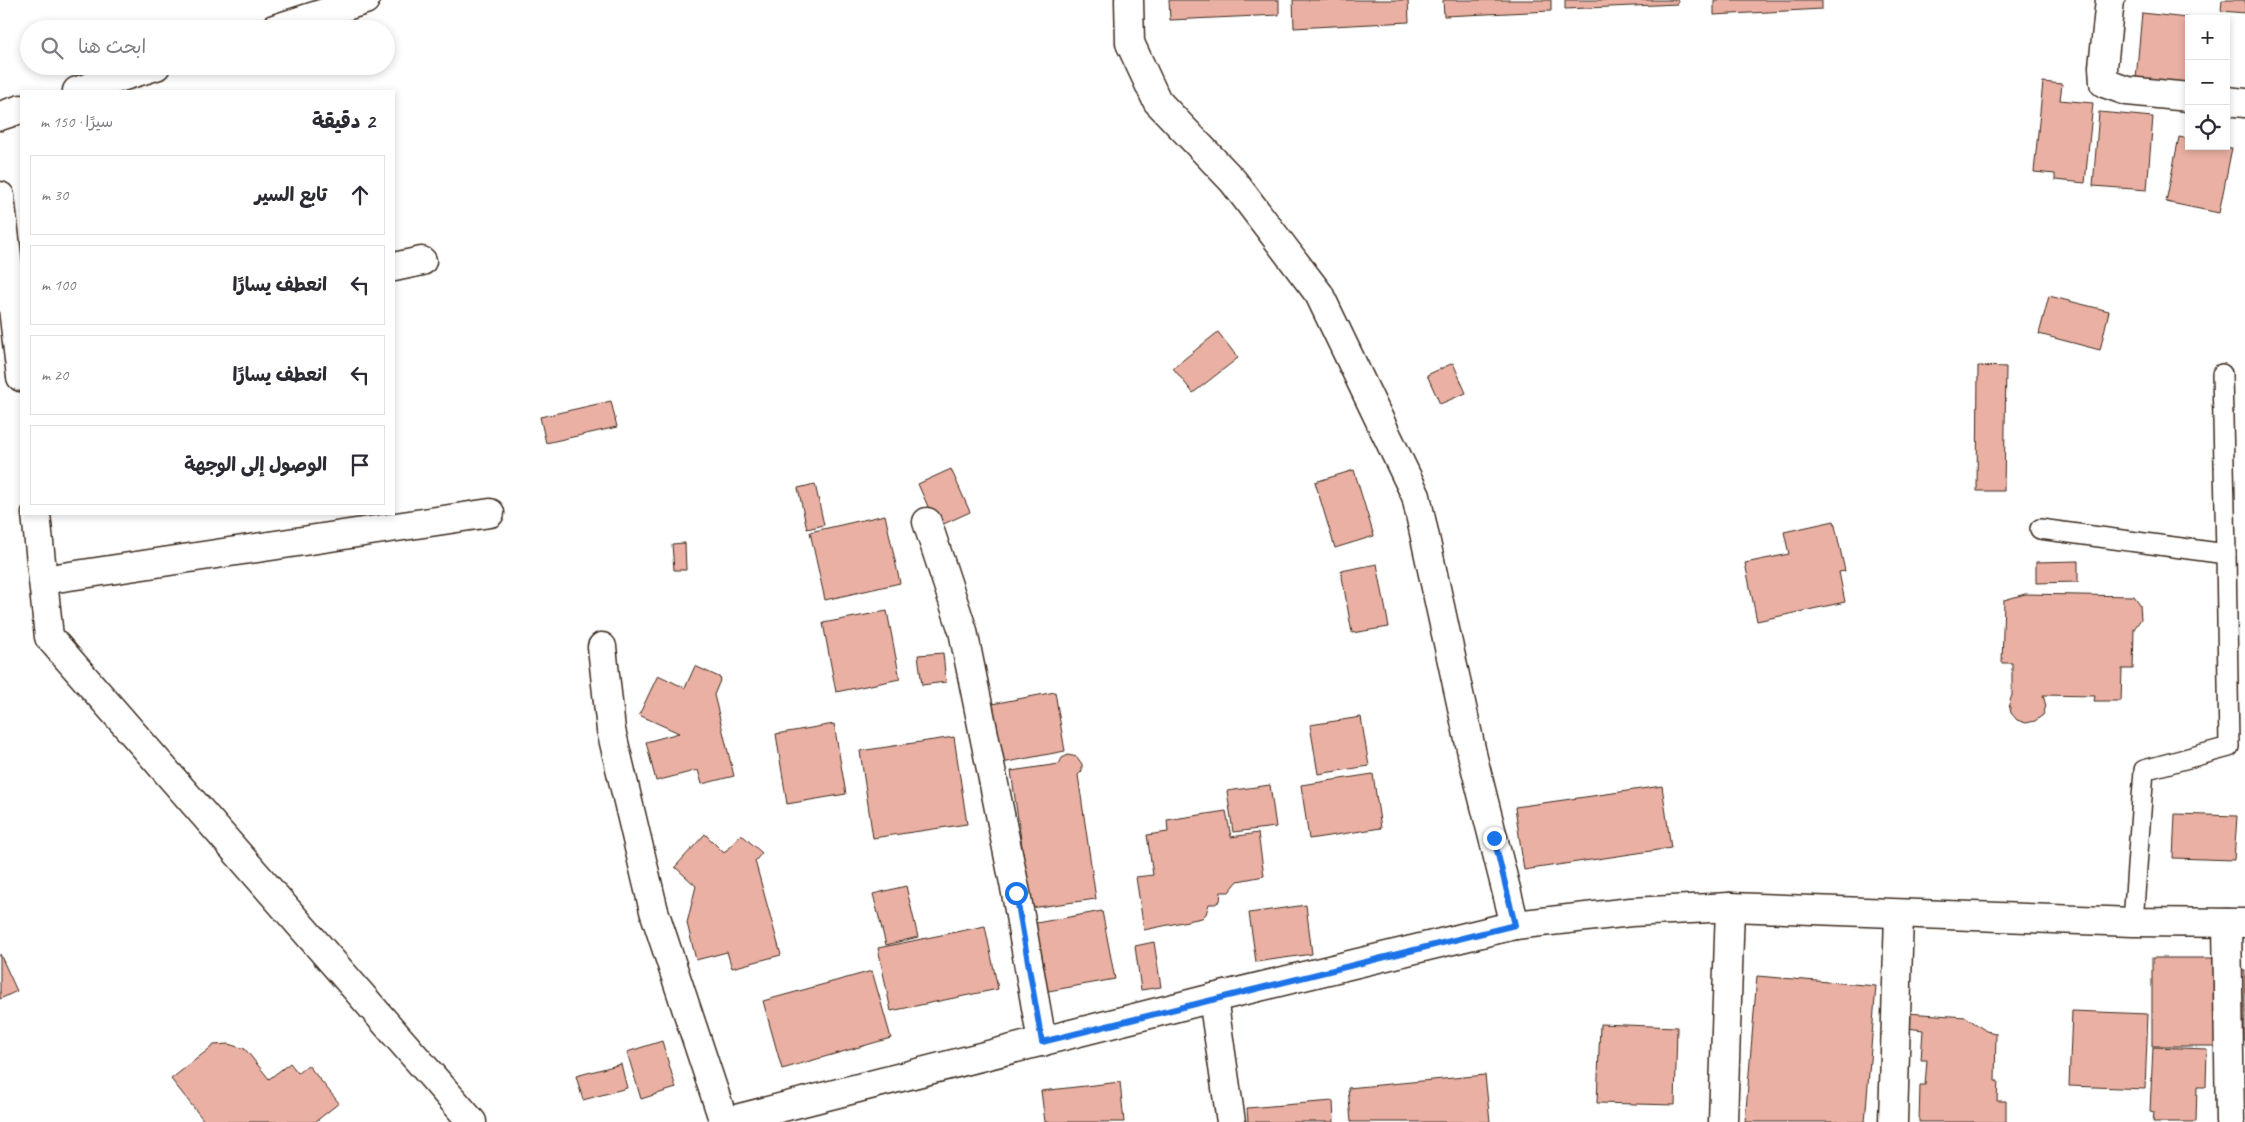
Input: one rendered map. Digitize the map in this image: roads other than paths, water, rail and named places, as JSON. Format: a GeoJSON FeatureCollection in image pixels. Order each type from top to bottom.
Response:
{"type":"FeatureCollection","features":[{"type":"Feature","properties":{"kind":"street"},"geometry":{"type":"LineString","coordinates":[[302,20],[365,0]]}},
{"type":"Feature","properties":{"kind":"street"},"geometry":{"type":"LineString","coordinates":[[1129,0],[1130,43],[1157,101],[1233,181],[1319,294],[1416,496],[1472,758],[1515,925]]}},
{"type":"Feature","properties":{"kind":"street"},"geometry":{"type":"LineString","coordinates":[[2110,0],[2103,67],[2104,82],[2127,91],[2185,97]]}},
{"type":"Feature","properties":{"kind":"street"},"geometry":{"type":"LineString","coordinates":[[80,90],[128,75]]}},
{"type":"Feature","properties":{"kind":"street"},"geometry":{"type":"LineString","coordinates":[[2230,101],[2245,103]]}},
{"type":"Feature","properties":{"kind":"street"},"geometry":{"type":"LineString","coordinates":[[0,116],[20,109]]}},
{"type":"Feature","properties":{"kind":"street"},"geometry":{"type":"LineString","coordinates":[[0,196],[13,348],[20,373]]}},
{"type":"Feature","properties":{"kind":"street"},"geometry":{"type":"LineString","coordinates":[[395,267],[422,261]]}},
{"type":"Feature","properties":{"kind":"street"},"geometry":{"type":"LineString","coordinates":[[43,580],[490,513]]}},
{"type":"Feature","properties":{"kind":"street"},"geometry":{"type":"LineString","coordinates":[[36,515],[49,638],[472,1122]]}},
{"type":"Feature","properties":{"kind":"street"},"geometry":{"type":"LineString","coordinates":[[927,522],[963,631],[1016,893],[1042,1042]]}},
{"type":"Feature","properties":{"kind":"street"},"geometry":{"type":"LineString","coordinates":[[602,647],[611,730],[654,910],[724,1122],[790,1114],[1042,1042],[1213,998],[1515,925],[1630,912],[1730,907],[2133,922],[2236,923],[2237,1059],[2230,1122]]}},
{"type":"Feature","properties":{"kind":"street"},"geometry":{"type":"LineString","coordinates":[[1723,1122],[1730,907]]}},
{"type":"Feature","properties":{"kind":"street"},"geometry":{"type":"LineString","coordinates":[[1893,1122],[1899,914]]}},
{"type":"Feature","properties":{"kind":"street"},"geometry":{"type":"LineString","coordinates":[[1213,998],[1231,1122]]}},
{"type":"Feature","properties":{"kind":"lane"},"geometry":{"type":"LineString","coordinates":[[2133,922],[2144,770],[2229,747],[2222,374]]}},
{"type":"Feature","properties":{"kind":"lane"},"geometry":{"type":"LineString","coordinates":[[2040,529],[2226,554]]}}]}
